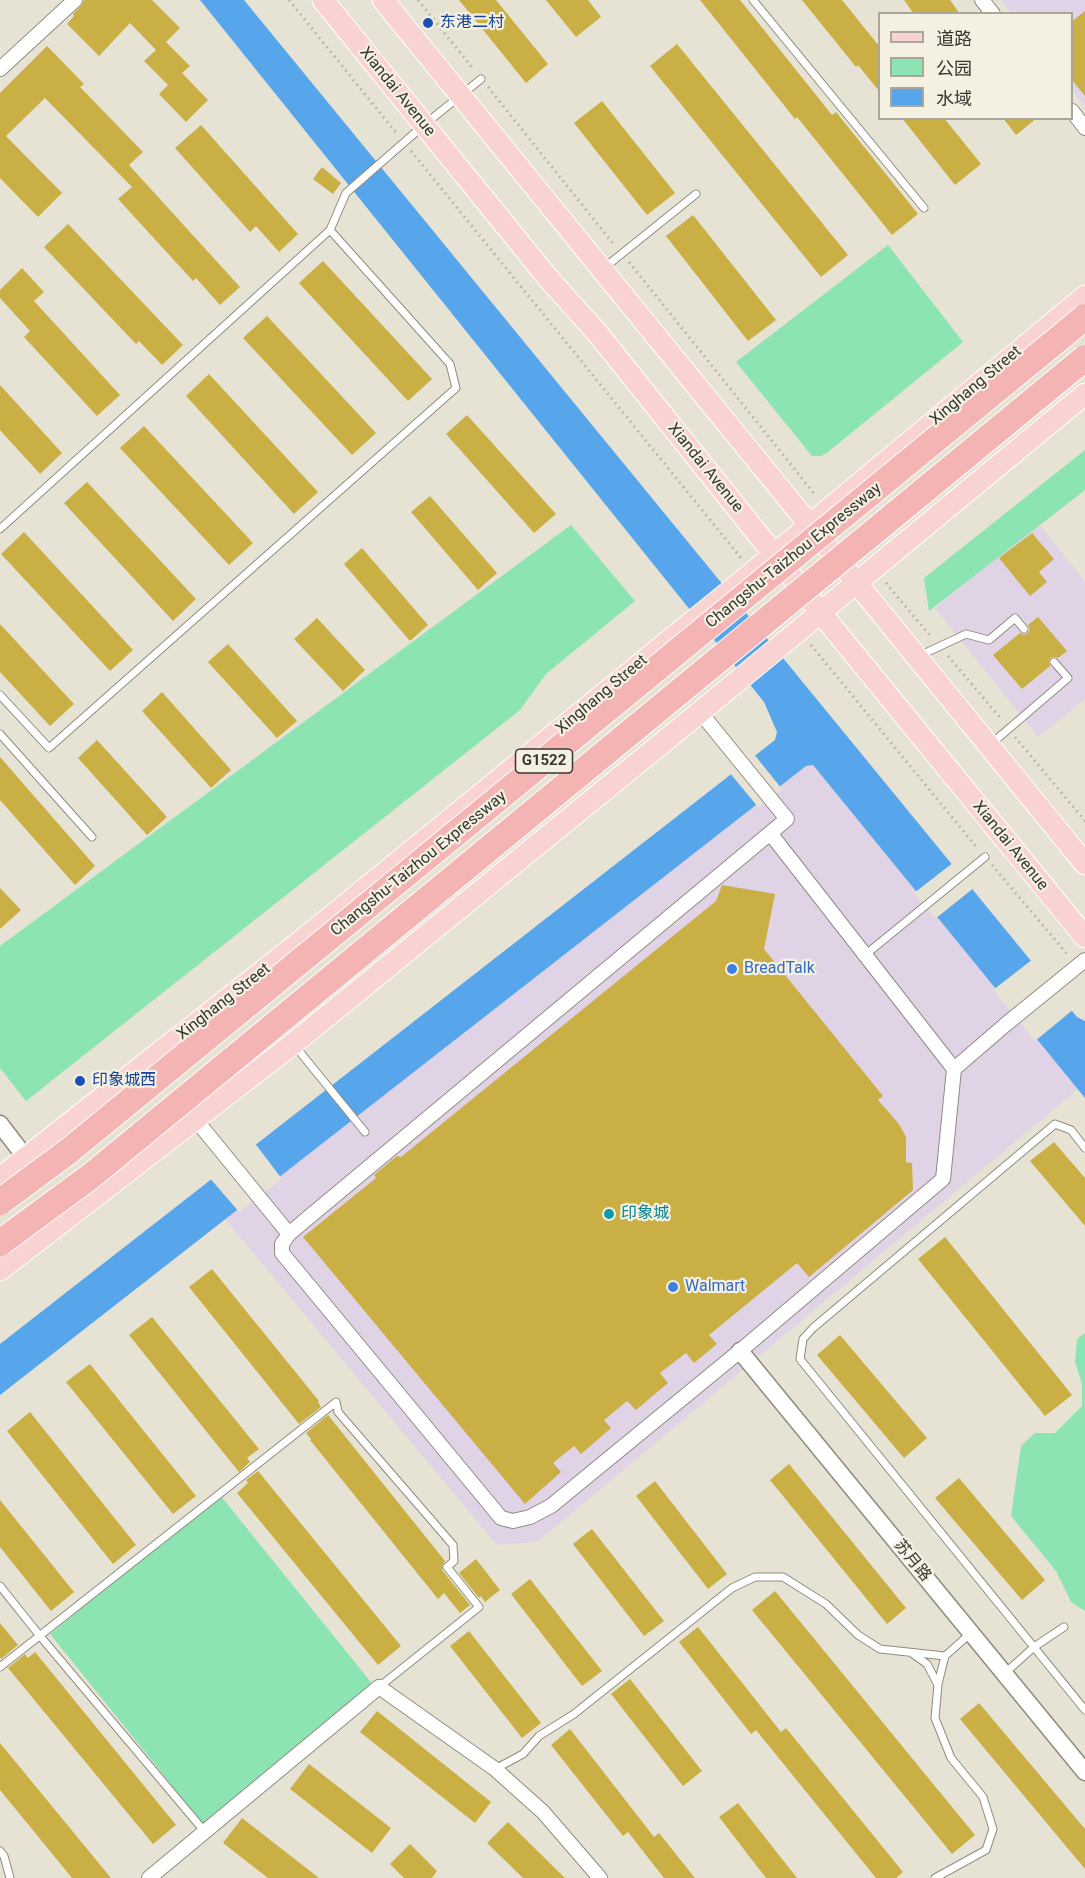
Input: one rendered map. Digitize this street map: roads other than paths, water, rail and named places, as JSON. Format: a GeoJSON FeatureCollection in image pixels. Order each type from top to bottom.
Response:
{"type":"FeatureCollection","features":[{"type":"Feature","properties":{"kind":"highway","name":"Changshu-Taizhou Expressway"},"geometry":{"type":"LineString","coordinates":[[0,1202],[70,1150],[1085,317]]}},
{"type":"Feature","properties":{"kind":"highway","name":"Changshu-Taizhou Expressway"},"geometry":{"type":"LineString","coordinates":[[0,1243],[91,1176],[1085,358]]}},
{"type":"Feature","properties":{"kind":"main road","name":"Xiandai Avenue"},"geometry":{"type":"LineString","coordinates":[[323,0],[548,278],[599,335],[774,555],[1085,938]]}},
{"type":"Feature","properties":{"kind":"main road"},"geometry":{"type":"LineString","coordinates":[[383,0],[1085,864]]}},
{"type":"Feature","properties":{"kind":"main road","name":"Xinghang Street"},"geometry":{"type":"LineString","coordinates":[[0,1178],[301,941],[774,555],[1085,296]]}},
{"type":"Feature","properties":{"kind":"main road"},"geometry":{"type":"LineString","coordinates":[[0,1270],[293,1044],[1085,394]]}},
{"type":"Feature","properties":{"kind":"street"},"geometry":{"type":"LineString","coordinates":[[0,69],[75,0]]}},
{"type":"Feature","properties":{"kind":"street"},"geometry":{"type":"LineString","coordinates":[[982,0],[991,12]]}},
{"type":"Feature","properties":{"kind":"street"},"geometry":{"type":"LineString","coordinates":[[1073,113],[1085,128]]}},
{"type":"Feature","properties":{"kind":"street"},"geometry":{"type":"LineString","coordinates":[[700,712],[787,819],[289,1234],[282,1244],[282,1253],[501,1518],[513,1521],[530,1517],[550,1506],[943,1179],[954,1069],[1005,1024],[1081,963]]}},
{"type":"Feature","properties":{"kind":"street"},"geometry":{"type":"LineString","coordinates":[[770,833],[954,1069]]}},
{"type":"Feature","properties":{"kind":"street"},"geometry":{"type":"LineString","coordinates":[[196,1120],[289,1234]]}},
{"type":"Feature","properties":{"kind":"street"},"geometry":{"type":"LineString","coordinates":[[0,1124],[26,1158]]}},
{"type":"Feature","properties":{"kind":"street","name":"苏月路"},"geometry":{"type":"LineString","coordinates":[[740,1350],[1085,1772]]}},
{"type":"Feature","properties":{"kind":"street"},"geometry":{"type":"LineString","coordinates":[[149,1878],[379,1687],[495,1769],[543,1812],[600,1878]]}},
{"type":"Feature","properties":{"kind":"lane"},"geometry":{"type":"LineString","coordinates":[[753,0],[924,208]]}},
{"type":"Feature","properties":{"kind":"lane"},"geometry":{"type":"LineString","coordinates":[[0,529],[330,230],[346,193],[459,95],[481,79]]}},
{"type":"Feature","properties":{"kind":"lane"},"geometry":{"type":"LineString","coordinates":[[602,270],[696,194]]}},
{"type":"Feature","properties":{"kind":"lane"},"geometry":{"type":"LineString","coordinates":[[0,695],[49,748],[456,388],[450,364],[330,230]]}},
{"type":"Feature","properties":{"kind":"lane"},"geometry":{"type":"LineString","coordinates":[[917,657],[966,634],[989,640],[1015,618],[1024,629]]}},
{"type":"Feature","properties":{"kind":"lane"},"geometry":{"type":"LineString","coordinates":[[989,746],[1068,678],[1054,662]]}},
{"type":"Feature","properties":{"kind":"lane"},"geometry":{"type":"LineString","coordinates":[[0,734],[92,837]]}},
{"type":"Feature","properties":{"kind":"lane"},"geometry":{"type":"LineString","coordinates":[[865,954],[985,857]]}},
{"type":"Feature","properties":{"kind":"lane"},"geometry":{"type":"LineString","coordinates":[[293,1044],[365,1132]]}},
{"type":"Feature","properties":{"kind":"lane"},"geometry":{"type":"LineString","coordinates":[[1085,1148],[1071,1130],[1055,1124],[813,1328],[803,1340],[801,1359],[1085,1710]]}},
{"type":"Feature","properties":{"kind":"lane"},"geometry":{"type":"LineString","coordinates":[[0,1667],[336,1402],[338,1412],[453,1545],[454,1561],[447,1567],[479,1607],[379,1687]]}},
{"type":"Feature","properties":{"kind":"lane"},"geometry":{"type":"LineString","coordinates":[[495,1769],[523,1754],[539,1736],[574,1714],[732,1588],[755,1577],[783,1577],[826,1604],[858,1635],[880,1649],[945,1656]]}},
{"type":"Feature","properties":{"kind":"lane"},"geometry":{"type":"LineString","coordinates":[[0,1586],[39,1636],[205,1832]]}},
{"type":"Feature","properties":{"kind":"lane"},"geometry":{"type":"LineString","coordinates":[[1004,1674],[1034,1647],[1064,1627]]}},
{"type":"Feature","properties":{"kind":"lane"},"geometry":{"type":"LineString","coordinates":[[935,1878],[986,1850],[993,1829],[983,1797],[951,1758],[935,1718],[938,1684],[945,1656],[970,1633]]}},
{"type":"Feature","properties":{"kind":"lane"},"geometry":{"type":"LineString","coordinates":[[911,1652],[927,1664],[938,1684]]}},
{"type":"Feature","properties":{"kind":"lane"},"geometry":{"type":"LineString","coordinates":[[0,1851],[4,1856],[10,1878]]}},
{"type":"Feature","properties":{"kind":"water"},"geometry":{"type":"Polygon","coordinates":[[[200,0],[244,0],[1077,1017],[1085,1021],[1085,1098],[813,765],[806,766],[0,1395],[0,1344],[775,740],[777,732],[764,702],[200,0]]]}},
{"type":"Feature","properties":{"kind":"place","name":"东港二村"},"geometry":{"type":"Point","coordinates":[428,23]}},
{"type":"Feature","properties":{"kind":"place","name":"BreadTalk"},"geometry":{"type":"Point","coordinates":[732,969]}},
{"type":"Feature","properties":{"kind":"place","name":"印象城西"},"geometry":{"type":"Point","coordinates":[80,1081]}},
{"type":"Feature","properties":{"kind":"place","name":"印象城"},"geometry":{"type":"Point","coordinates":[609,1214]}},
{"type":"Feature","properties":{"kind":"place","name":"Walmart"},"geometry":{"type":"Point","coordinates":[673,1287]}}]}
